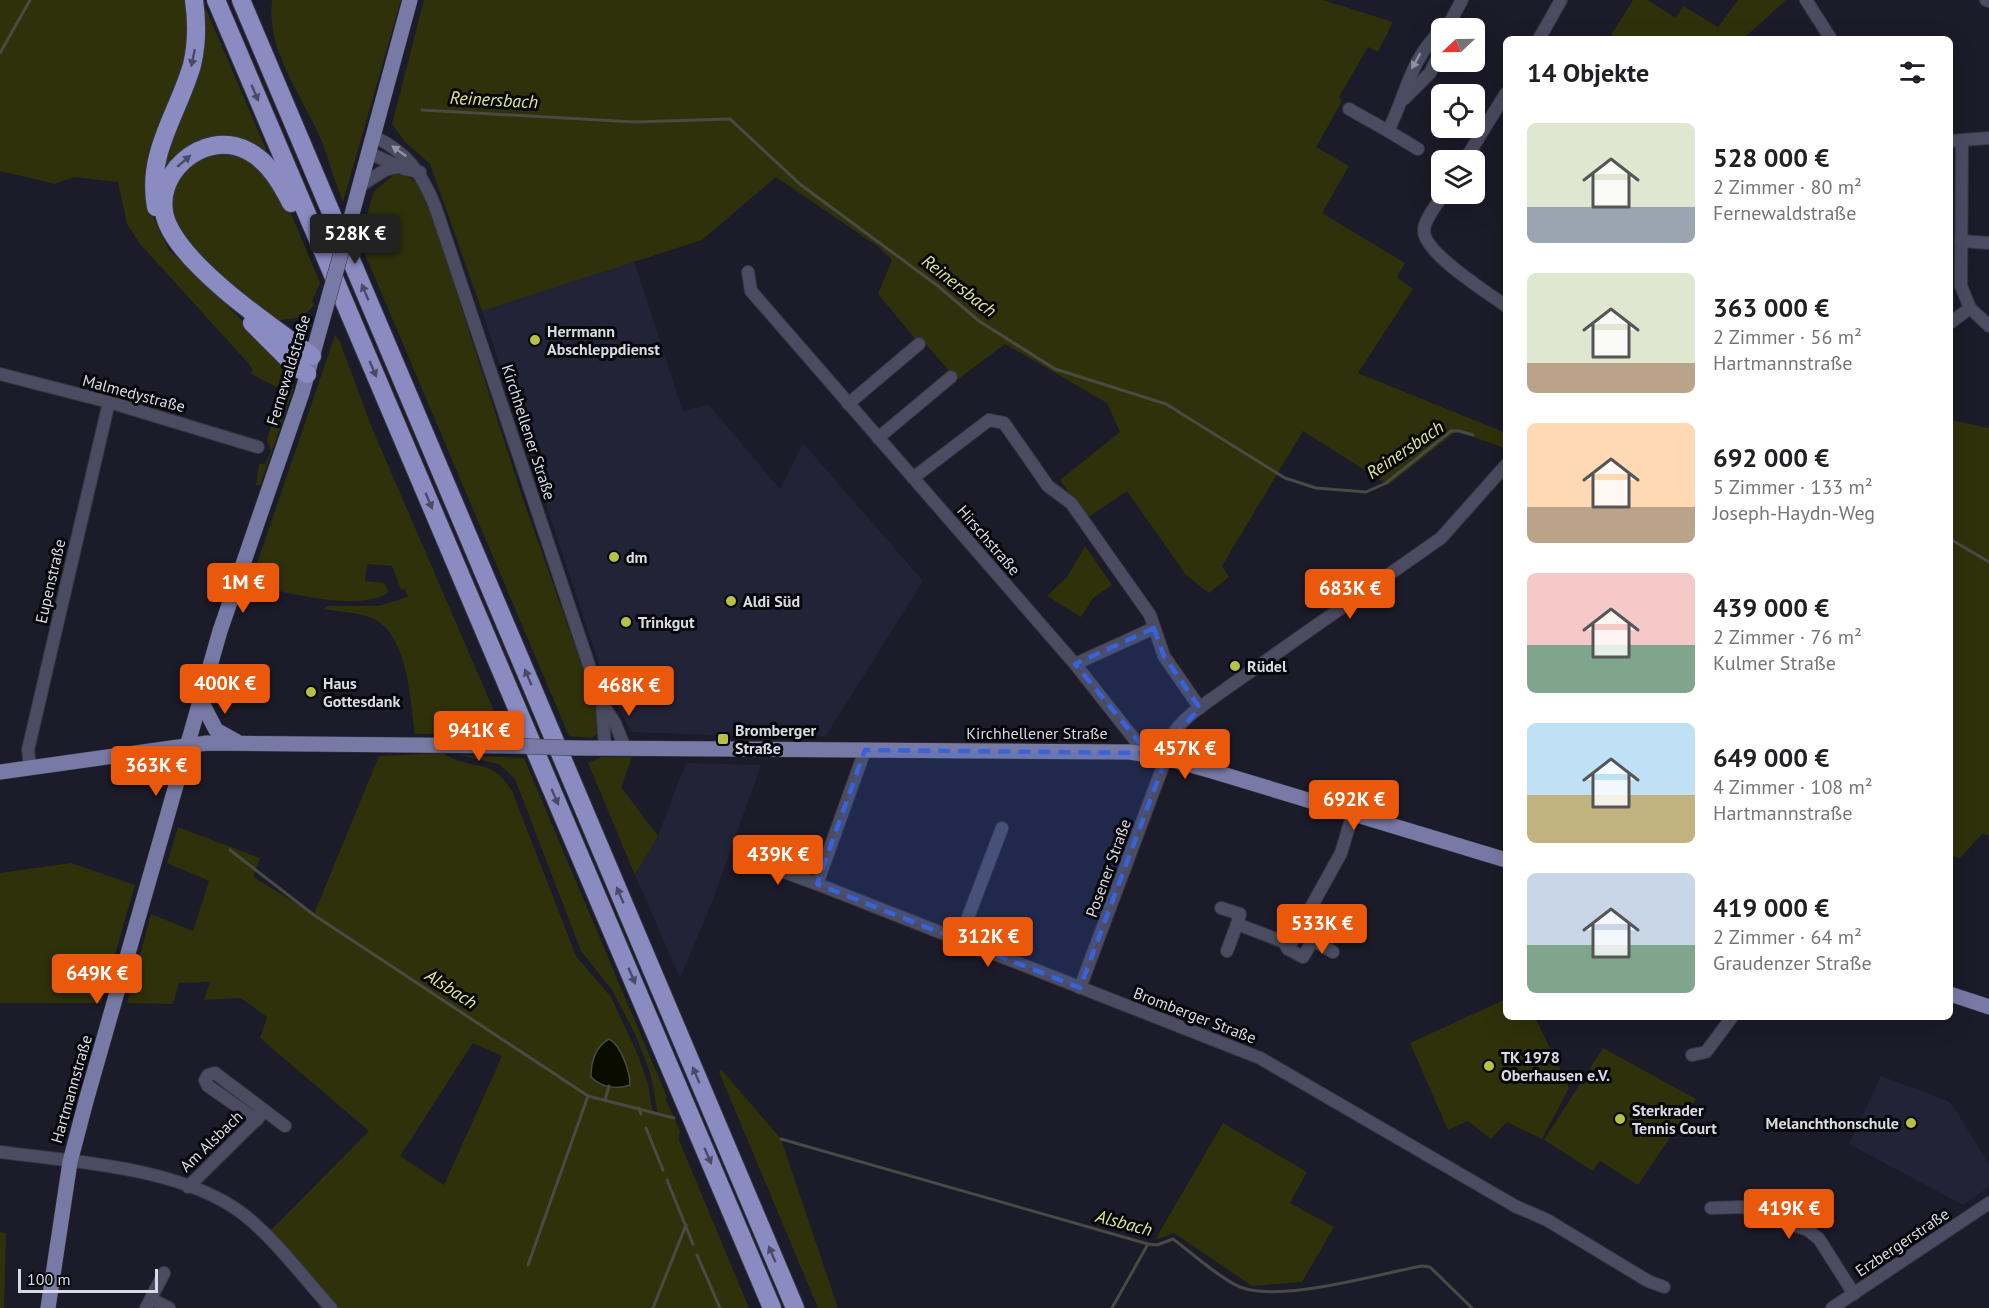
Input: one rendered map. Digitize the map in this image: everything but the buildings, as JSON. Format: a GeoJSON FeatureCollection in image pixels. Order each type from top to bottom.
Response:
{"type":"FeatureCollection","features":[{"type":"Feature","properties":{"kind":"highway"},"geometry":{"type":"LineString","coordinates":[[194,0],[196,37],[192,63],[156,158],[154,188],[160,219],[169,240],[186,261],[295,366],[310,365]]}},
{"type":"Feature","properties":{"kind":"highway"},"geometry":{"type":"LineString","coordinates":[[216,0],[772,1308]]}},
{"type":"Feature","properties":{"kind":"highway"},"geometry":{"type":"LineString","coordinates":[[241,0],[795,1308]]}},
{"type":"Feature","properties":{"kind":"highway"},"geometry":{"type":"LineString","coordinates":[[310,365],[184,250],[168,227],[164,215],[164,192],[170,176],[185,158],[208,147],[233,146],[251,152],[265,163],[284,189],[318,268],[333,277]]}},
{"type":"Feature","properties":{"kind":"main road","name":"Fernewaldstraße"},"geometry":{"type":"LineString","coordinates":[[188,746],[234,588],[310,365],[410,0]]}},
{"type":"Feature","properties":{"kind":"main road"},"geometry":{"type":"LineString","coordinates":[[201,699],[216,730],[238,742]]}},
{"type":"Feature","properties":{"kind":"main road","name":"Kirchhellener Straße"},"geometry":{"type":"LineString","coordinates":[[0,772],[188,746],[238,742],[575,748],[1106,751],[1166,758],[1503,859]]}},
{"type":"Feature","properties":{"kind":"main road","name":"Hartmannstraße"},"geometry":{"type":"LineString","coordinates":[[48,1308],[70,1162],[188,746]]}},
{"type":"Feature","properties":{"kind":"main road"},"geometry":{"type":"LineString","coordinates":[[1953,995],[1989,1006]]}},
{"type":"Feature","properties":{"kind":"street"},"geometry":{"type":"LineString","coordinates":[[1451,18],[1462,0]]}},
{"type":"Feature","properties":{"kind":"street"},"geometry":{"type":"LineString","coordinates":[[1806,0],[1829,36]]}},
{"type":"Feature","properties":{"kind":"street"},"geometry":{"type":"LineString","coordinates":[[1540,36],[1557,1]]}},
{"type":"Feature","properties":{"kind":"street"},"geometry":{"type":"LineString","coordinates":[[1404,99],[1405,88],[1417,58],[1431,43]]}},
{"type":"Feature","properties":{"kind":"street"},"geometry":{"type":"LineString","coordinates":[[1388,131],[1404,99],[1431,71]]}},
{"type":"Feature","properties":{"kind":"street"},"geometry":{"type":"LineString","coordinates":[[1471,150],[1503,98]]}},
{"type":"Feature","properties":{"kind":"street"},"geometry":{"type":"LineString","coordinates":[[1349,109],[1418,149]]}},
{"type":"Feature","properties":{"kind":"street","name":"Kirchhellener Straße"},"geometry":{"type":"LineString","coordinates":[[373,136],[400,150],[420,172],[435,206],[602,704],[605,748]]}},
{"type":"Feature","properties":{"kind":"street"},"geometry":{"type":"LineString","coordinates":[[1989,138],[1956,140],[1961,286],[1970,308],[1989,326]]}},
{"type":"Feature","properties":{"kind":"street"},"geometry":{"type":"LineString","coordinates":[[369,153],[400,167],[420,172]]}},
{"type":"Feature","properties":{"kind":"street"},"geometry":{"type":"LineString","coordinates":[[360,186],[385,170],[400,167]]}},
{"type":"Feature","properties":{"kind":"street"},"geometry":{"type":"LineString","coordinates":[[1439,204],[1424,231],[1429,245],[1439,256],[1503,304]]}},
{"type":"Feature","properties":{"kind":"street"},"geometry":{"type":"LineString","coordinates":[[1961,241],[1989,243]]}},
{"type":"Feature","properties":{"kind":"street","name":"Hirschstraße"},"geometry":{"type":"LineString","coordinates":[[748,272],[751,291],[1075,664],[1146,754]]}},
{"type":"Feature","properties":{"kind":"street"},"geometry":{"type":"LineString","coordinates":[[1953,321],[1970,308]]}},
{"type":"Feature","properties":{"kind":"street"},"geometry":{"type":"LineString","coordinates":[[848,404],[919,344]]}},
{"type":"Feature","properties":{"kind":"street","name":"Malmedystraße"},"geometry":{"type":"LineString","coordinates":[[0,374],[109,402],[258,447]]}},
{"type":"Feature","properties":{"kind":"street"},"geometry":{"type":"LineString","coordinates":[[878,438],[951,377]]}},
{"type":"Feature","properties":{"kind":"street","name":"Eupenstraße"},"geometry":{"type":"LineString","coordinates":[[30,767],[28,750],[109,402]]}},
{"type":"Feature","properties":{"kind":"street"},"geometry":{"type":"LineString","coordinates":[[913,478],[989,420],[1004,423],[1048,486],[1071,503],[1150,615],[1164,656],[1200,708]]}},
{"type":"Feature","properties":{"kind":"street","name":"Posener Straße"},"geometry":{"type":"LineString","coordinates":[[1080,988],[1166,758],[1166,746],[1170,738],[1200,708],[1441,538],[1503,468]]}},
{"type":"Feature","properties":{"kind":"street"},"geometry":{"type":"LineString","coordinates":[[1075,664],[1154,628]]}},
{"type":"Feature","properties":{"kind":"street","name":"Kirchhellener Straße"},"geometry":{"type":"LineString","coordinates":[[602,704],[615,723],[625,748]]}},
{"type":"Feature","properties":{"kind":"street"},"geometry":{"type":"LineString","coordinates":[[817,884],[865,750]]}},
{"type":"Feature","properties":{"kind":"street"},"geometry":{"type":"LineString","coordinates":[[1288,949],[1341,853],[1353,813]]}},
{"type":"Feature","properties":{"kind":"street"},"geometry":{"type":"LineString","coordinates":[[959,941],[1002,828]]}},
{"type":"Feature","properties":{"kind":"street","name":"Bromberger Straße"},"geometry":{"type":"LineString","coordinates":[[749,859],[1260,1058],[1515,1206],[1547,1220],[1648,1281],[1664,1287]]}},
{"type":"Feature","properties":{"kind":"street"},"geometry":{"type":"LineString","coordinates":[[1221,908],[1240,914],[1227,951]]}},
{"type":"Feature","properties":{"kind":"street"},"geometry":{"type":"LineString","coordinates":[[1237,924],[1284,942],[1288,949],[1303,957],[1313,940]]}},
{"type":"Feature","properties":{"kind":"street"},"geometry":{"type":"LineString","coordinates":[[1296,931],[1333,952]]}},
{"type":"Feature","properties":{"kind":"street"},"geometry":{"type":"LineString","coordinates":[[1692,1055],[1706,1052],[1730,1020]]}},
{"type":"Feature","properties":{"kind":"street","name":"Am Alsbach"},"geometry":{"type":"LineString","coordinates":[[257,1120],[208,1086],[205,1080],[208,1075],[215,1073],[285,1126]]}},
{"type":"Feature","properties":{"kind":"street","name":"Am Alsbach"},"geometry":{"type":"LineString","coordinates":[[188,1187],[266,1110]]}},
{"type":"Feature","properties":{"kind":"street"},"geometry":{"type":"LineString","coordinates":[[0,1152],[134,1172],[188,1187],[216,1198],[242,1213],[266,1235],[331,1308]]}},
{"type":"Feature","properties":{"kind":"street"},"geometry":{"type":"LineString","coordinates":[[1987,1204],[1989,1219]]}},
{"type":"Feature","properties":{"kind":"street","name":"Erzbergerstraße"},"geometry":{"type":"LineString","coordinates":[[1832,1308],[1987,1204]]}},
{"type":"Feature","properties":{"kind":"street"},"geometry":{"type":"LineString","coordinates":[[1711,1208],[1742,1208],[1808,1230],[1819,1239],[1854,1294]]}},
{"type":"Feature","properties":{"kind":"street"},"geometry":{"type":"LineString","coordinates":[[164,1273],[149,1303],[169,1308]]}},
{"type":"Feature","properties":{"kind":"highlighted area"},"geometry":{"type":"Polygon","coordinates":[[[1154,628],[1164,656],[1200,708],[1166,746],[1166,758],[1080,988],[817,884],[865,750],[1148,753],[1075,664],[1154,628]]]}},
{"type":"Feature","properties":{"kind":"shaded area"},"geometry":{"type":"Polygon","coordinates":[[[634,261],[683,412],[708,404],[780,489],[803,443],[923,581],[826,736],[770,737],[631,732],[603,676],[482,311],[634,261]]]}},
{"type":"Feature","properties":{"kind":"shaded area"},"geometry":{"type":"Polygon","coordinates":[[[686,763],[761,765],[712,902],[680,978],[635,875],[658,836],[686,763]]]}},
{"type":"Feature","properties":{"kind":"shaded area"},"geometry":{"type":"Polygon","coordinates":[[[609,1039],[624,1059],[630,1085],[609,1087],[591,1077],[595,1055],[600,1046],[609,1039]]]}},
{"type":"Feature","properties":{"kind":"shaded area","name":"Melanchthonschule"},"geometry":{"type":"Polygon","coordinates":[[[1881,1076],[1950,1102],[1989,1164],[1989,1187],[1963,1205],[1849,1144],[1881,1076]]]}},
{"type":"Feature","properties":{"kind":"green space"},"geometry":{"type":"Polygon","coordinates":[[[0,0],[189,0],[186,58],[149,149],[145,183],[152,215],[169,250],[215,292],[293,375],[293,390],[260,486],[256,485],[259,464],[265,464],[271,451],[267,440],[282,390],[250,373],[253,371],[249,364],[140,244],[127,224],[118,182],[74,177],[55,184],[0,171],[0,0]]]}},
{"type":"Feature","properties":{"kind":"green space"},"geometry":{"type":"Polygon","coordinates":[[[202,0],[272,163],[226,142],[156,180],[202,0]]]}},
{"type":"Feature","properties":{"kind":"green space"},"geometry":{"type":"Polygon","coordinates":[[[272,0],[401,0],[343,202],[320,137],[280,54],[274,36],[272,0]]]}},
{"type":"Feature","properties":{"kind":"green space"},"geometry":{"type":"Polygon","coordinates":[[[424,0],[1323,0],[1393,22],[1378,52],[1368,47],[1339,97],[1342,100],[1339,107],[1316,147],[1349,166],[1322,213],[1405,263],[1397,277],[1413,289],[1358,373],[1503,432],[1503,448],[1457,431],[1388,485],[1303,431],[1222,566],[1229,577],[1209,593],[1186,575],[1127,491],[1087,518],[1060,480],[1120,432],[1107,403],[1005,344],[957,380],[924,342],[918,342],[878,294],[892,260],[880,248],[776,177],[702,240],[482,311],[430,164],[405,142],[392,124],[424,0]]]}},
{"type":"Feature","properties":{"kind":"green space"},"geometry":{"type":"Polygon","coordinates":[[[1633,0],[1648,0],[1676,18],[1683,6],[1718,27],[1738,0],[1786,0],[1746,36],[1611,35],[1633,0]]]}},
{"type":"Feature","properties":{"kind":"green space"},"geometry":{"type":"Polygon","coordinates":[[[233,153],[255,162],[287,204],[320,283],[312,302],[315,305],[302,317],[276,321],[218,278],[172,226],[171,190],[177,175],[204,155],[233,153]]]}},
{"type":"Feature","properties":{"kind":"green space"},"geometry":{"type":"Polygon","coordinates":[[[395,174],[411,179],[427,201],[522,496],[589,686],[596,711],[597,734],[592,738],[569,736],[359,240],[374,191],[395,174]]]}},
{"type":"Feature","properties":{"kind":"green space"},"geometry":{"type":"Polygon","coordinates":[[[335,335],[340,342],[372,428],[504,734],[415,734],[409,687],[401,654],[394,639],[385,627],[374,619],[323,609],[328,606],[379,606],[408,597],[405,589],[401,590],[392,566],[367,564],[365,581],[384,583],[389,592],[376,598],[360,601],[321,599],[250,584],[335,335]]]}},
{"type":"Feature","properties":{"kind":"green space"},"geometry":{"type":"Polygon","coordinates":[[[1953,421],[1989,428],[1989,836],[1983,833],[1960,858],[1953,857],[1953,421]]]}},
{"type":"Feature","properties":{"kind":"green space"},"geometry":{"type":"Polygon","coordinates":[[[1085,546],[1112,585],[1093,598],[1081,617],[1047,596],[1067,577],[1085,546]]]}},
{"type":"Feature","properties":{"kind":"green space"},"geometry":{"type":"Polygon","coordinates":[[[443,753],[454,759],[489,768],[504,780],[512,791],[576,956],[611,997],[637,1053],[648,1084],[653,1113],[658,1114],[650,1072],[635,1034],[612,990],[581,951],[515,779],[499,764],[459,755],[524,758],[667,1097],[666,1100],[680,1131],[679,1140],[749,1308],[337,1308],[269,1232],[369,1131],[260,1038],[267,1017],[241,998],[204,1000],[210,982],[179,983],[173,1004],[127,1003],[151,914],[193,931],[209,881],[167,863],[178,827],[260,858],[253,877],[314,914],[379,756],[443,753]],[[473,1043],[400,1156],[444,1185],[502,1056],[473,1043]]]}},
{"type":"Feature","properties":{"kind":"green space"},"geometry":{"type":"Polygon","coordinates":[[[601,757],[632,757],[621,787],[658,836],[635,875],[588,763],[601,757]]]}},
{"type":"Feature","properties":{"kind":"green space"},"geometry":{"type":"Polygon","coordinates":[[[71,863],[135,885],[101,1003],[0,1003],[0,873],[71,863]]]}},
{"type":"Feature","properties":{"kind":"green space","name":"TK 1978 Oberhausen e.V."},"geometry":{"type":"Polygon","coordinates":[[[1503,1000],[1503,1020],[1536,1020],[1569,1088],[1542,1139],[1507,1122],[1491,1139],[1468,1121],[1448,1130],[1410,1043],[1503,1000]]]}},
{"type":"Feature","properties":{"kind":"green space","name":"Sterkrader Tennis Court"},"geometry":{"type":"Polygon","coordinates":[[[1603,1048],[1696,1099],[1638,1185],[1600,1161],[1593,1171],[1544,1140],[1603,1048]]]}},
{"type":"Feature","properties":{"kind":"green space"},"geometry":{"type":"Polygon","coordinates":[[[721,1069],[781,1139],[838,1308],[818,1308],[719,1072],[721,1069]]]}},
{"type":"Feature","properties":{"kind":"green space"},"geometry":{"type":"Polygon","coordinates":[[[1223,1123],[1307,1172],[1290,1203],[1334,1227],[1302,1282],[1252,1286],[1174,1233],[1155,1240],[1223,1123]]]}},
{"type":"Feature","properties":{"kind":"green space"},"geometry":{"type":"Polygon","coordinates":[[[0,1232],[6,1233],[4,1308],[0,1308],[0,1232]]]}},
{"type":"Feature","properties":{"kind":"waterway"},"geometry":{"type":"LineString","coordinates":[[0,53],[30,0]]}},
{"type":"Feature","properties":{"kind":"waterway","name":"Reinersbach"},"geometry":{"type":"LineString","coordinates":[[422,110],[634,122],[730,119],[801,185],[938,286],[979,321],[1055,369],[1166,404],[1285,478],[1316,488],[1366,492],[1386,483],[1451,431],[1473,435]]}},
{"type":"Feature","properties":{"kind":"waterway","name":"Reinersbach"},"geometry":{"type":"LineString","coordinates":[[1953,541],[1989,562]]}},
{"type":"Feature","properties":{"kind":"waterway","name":"Alsbach"},"geometry":{"type":"LineString","coordinates":[[230,850],[314,915],[588,1096],[674,1118]]}},
{"type":"Feature","properties":{"kind":"waterway"},"geometry":{"type":"LineString","coordinates":[[605,1100],[609,1086]]}},
{"type":"Feature","properties":{"kind":"waterway"},"geometry":{"type":"LineString","coordinates":[[528,1265],[588,1096]]}},
{"type":"Feature","properties":{"kind":"waterway","name":"Alsbach"},"geometry":{"type":"LineString","coordinates":[[639,1108],[641,1114]]}},
{"type":"Feature","properties":{"kind":"waterway"},"geometry":{"type":"LineString","coordinates":[[646,1128],[663,1170]]}},
{"type":"Feature","properties":{"kind":"waterway","name":"Alsbach"},"geometry":{"type":"LineString","coordinates":[[781,1139],[1148,1244],[1157,1245],[1173,1239],[1215,1272],[1240,1287],[1280,1292],[1330,1286],[1422,1266],[1430,1267],[1472,1308]]}},
{"type":"Feature","properties":{"kind":"waterway"},"geometry":{"type":"LineString","coordinates":[[667,1180],[693,1244]]}},
{"type":"Feature","properties":{"kind":"waterway"},"geometry":{"type":"LineString","coordinates":[[653,1308],[686,1225]]}},
{"type":"Feature","properties":{"kind":"waterway"},"geometry":{"type":"LineString","coordinates":[[1112,1308],[1148,1244]]}},
{"type":"Feature","properties":{"kind":"waterway"},"geometry":{"type":"LineString","coordinates":[[697,1255],[720,1308]]}},
{"type":"Feature","properties":{"kind":"place","name":"Herrmann Abschleppdienst"},"geometry":{"type":"Point","coordinates":[535,340]}},
{"type":"Feature","properties":{"kind":"place","name":"dm"},"geometry":{"type":"Point","coordinates":[614,557]}},
{"type":"Feature","properties":{"kind":"place","name":"Aldi Süd"},"geometry":{"type":"Point","coordinates":[731,601]}},
{"type":"Feature","properties":{"kind":"place","name":"Trinkgut"},"geometry":{"type":"Point","coordinates":[626,622]}},
{"type":"Feature","properties":{"kind":"place","name":"Rüdel"},"geometry":{"type":"Point","coordinates":[1235,666]}},
{"type":"Feature","properties":{"kind":"place","name":"Haus Gottesdank"},"geometry":{"type":"Point","coordinates":[311,692]}},
{"type":"Feature","properties":{"kind":"place","name":"Bromberger Straße"},"geometry":{"type":"Point","coordinates":[723,739]}},
{"type":"Feature","properties":{"kind":"place","name":"TK 1978 Oberhausen e.V."},"geometry":{"type":"Point","coordinates":[1489,1066]}},
{"type":"Feature","properties":{"kind":"place","name":"Sterkrader Tennis Court"},"geometry":{"type":"Point","coordinates":[1620,1119]}},
{"type":"Feature","properties":{"kind":"place","name":"Melanchthonschule"},"geometry":{"type":"Point","coordinates":[1911,1123]}}]}
